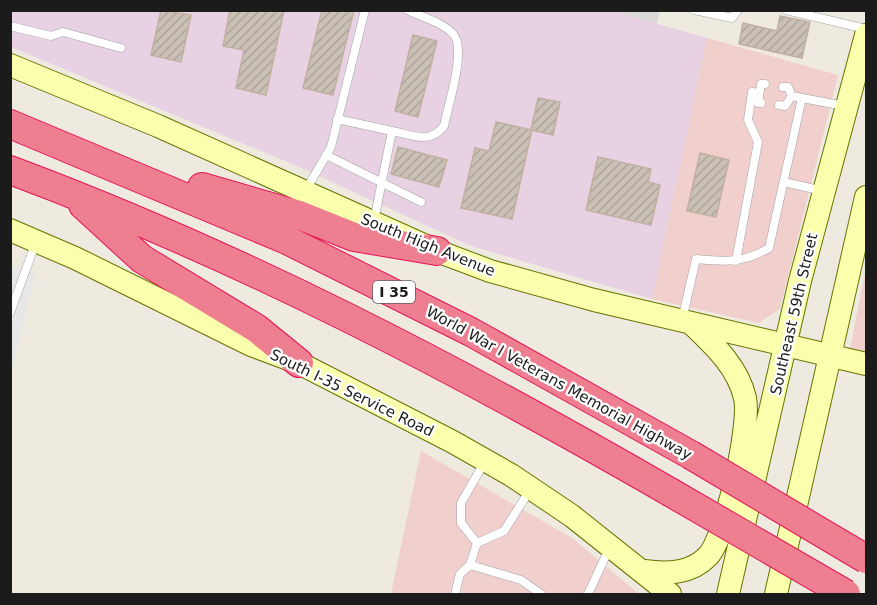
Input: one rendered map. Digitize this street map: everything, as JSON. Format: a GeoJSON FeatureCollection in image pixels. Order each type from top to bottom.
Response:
{"type":"FeatureCollection","features":[{"type":"Feature","properties":{"kind":"highway","name":"World War I Veterans Memorial Highway"},"geometry":{"type":"LineString","coordinates":[[10,124],[287,240],[398,295],[548,374],[867,559]]}},
{"type":"Feature","properties":{"kind":"highway"},"geometry":{"type":"LineString","coordinates":[[85,154],[299,215],[354,237],[437,251]]}},
{"type":"Feature","properties":{"kind":"highway","name":"I 35"},"geometry":{"type":"LineString","coordinates":[[10,170],[214,253],[364,324],[535,414],[846,594]]}},
{"type":"Feature","properties":{"kind":"highway"},"geometry":{"type":"LineString","coordinates":[[68,192],[142,259],[256,328],[299,363]]}},
{"type":"Feature","properties":{"kind":"main road","name":"Southeast 59th Street"},"geometry":{"type":"LineString","coordinates":[[728,594],[824,191],[867,35]]}},
{"type":"Feature","properties":{"kind":"main road","name":"South High Avenue"},"geometry":{"type":"LineString","coordinates":[[10,65],[158,126],[437,251],[536,285],[867,364]]}},
{"type":"Feature","properties":{"kind":"main road"},"geometry":{"type":"LineString","coordinates":[[776,594],[832,356],[862,241],[867,197]]}},
{"type":"Feature","properties":{"kind":"main road","name":"South I-35 Service Road"},"geometry":{"type":"LineString","coordinates":[[10,230],[251,345],[299,363],[486,460],[531,488],[611,545],[670,594]]}},
{"type":"Feature","properties":{"kind":"main road"},"geometry":{"type":"LineString","coordinates":[[644,571],[669,574],[690,568],[707,557],[718,543],[742,447],[746,420],[745,399],[740,382],[718,349],[686,322]]}},
{"type":"Feature","properties":{"kind":"lane"},"geometry":{"type":"LineString","coordinates":[[305,192],[326,154],[364,10]]}},
{"type":"Feature","properties":{"kind":"lane"},"geometry":{"type":"LineString","coordinates":[[337,119],[428,139],[444,126],[460,49],[456,36],[444,27],[407,10]]}},
{"type":"Feature","properties":{"kind":"lane"},"geometry":{"type":"LineString","coordinates":[[694,10],[732,18],[738,10]]}},
{"type":"Feature","properties":{"kind":"lane"},"geometry":{"type":"LineString","coordinates":[[786,10],[867,29]]}},
{"type":"Feature","properties":{"kind":"lane"},"geometry":{"type":"LineString","coordinates":[[10,26],[51,36],[63,32],[121,48]]}},
{"type":"Feature","properties":{"kind":"lane"},"geometry":{"type":"LineString","coordinates":[[761,103],[758,103],[758,93],[761,84],[765,84]]}},
{"type":"Feature","properties":{"kind":"lane"},"geometry":{"type":"LineString","coordinates":[[783,87],[788,87],[792,96]]}},
{"type":"Feature","properties":{"kind":"lane"},"geometry":{"type":"LineString","coordinates":[[736,261],[756,178],[754,163],[758,142],[748,120],[752,92],[758,93]]}},
{"type":"Feature","properties":{"kind":"lane"},"geometry":{"type":"LineString","coordinates":[[792,96],[847,107]]}},
{"type":"Feature","properties":{"kind":"lane"},"geometry":{"type":"LineString","coordinates":[[779,105],[785,106],[792,96]]}},
{"type":"Feature","properties":{"kind":"lane"},"geometry":{"type":"LineString","coordinates":[[686,322],[696,259],[749,260],[769,248],[770,230],[782,182],[783,168],[802,98]]}},
{"type":"Feature","properties":{"kind":"lane"},"geometry":{"type":"LineString","coordinates":[[374,223],[392,131]]}},
{"type":"Feature","properties":{"kind":"lane"},"geometry":{"type":"LineString","coordinates":[[326,154],[421,202]]}},
{"type":"Feature","properties":{"kind":"lane"},"geometry":{"type":"LineString","coordinates":[[754,163],[764,165]]}},
{"type":"Feature","properties":{"kind":"lane"},"geometry":{"type":"LineString","coordinates":[[782,182],[824,191]]}},
{"type":"Feature","properties":{"kind":"lane"},"geometry":{"type":"LineString","coordinates":[[10,313],[14,294],[37,241]]}},
{"type":"Feature","properties":{"kind":"lane"},"geometry":{"type":"LineString","coordinates":[[477,543],[461,523],[461,503],[486,460]]}},
{"type":"Feature","properties":{"kind":"lane"},"geometry":{"type":"LineString","coordinates":[[455,594],[460,574],[470,565],[477,543],[504,531],[531,488]]}},
{"type":"Feature","properties":{"kind":"lane"},"geometry":{"type":"LineString","coordinates":[[588,594],[611,545]]}},
{"type":"Feature","properties":{"kind":"lane"},"geometry":{"type":"LineString","coordinates":[[470,565],[521,580],[541,594]]}},
{"type":"Feature","properties":{"kind":"shaded area"},"geometry":{"type":"Polygon","coordinates":[[[609,10],[707,38],[652,299],[471,246],[297,166],[11,47],[10,11],[609,10]]]}},
{"type":"Feature","properties":{"kind":"shaded area"},"geometry":{"type":"Polygon","coordinates":[[[660,10],[657,24],[609,11],[660,10]]]}},
{"type":"Feature","properties":{"kind":"shaded area"},"geometry":{"type":"Polygon","coordinates":[[[707,38],[838,75],[780,309],[759,323],[652,299],[707,38]]]}},
{"type":"Feature","properties":{"kind":"shaded area"},"geometry":{"type":"Polygon","coordinates":[[[11,267],[35,273],[11,374],[11,267]]]}},
{"type":"Feature","properties":{"kind":"shaded area"},"geometry":{"type":"Polygon","coordinates":[[[866,268],[866,352],[850,349],[866,268]]]}},
{"type":"Feature","properties":{"kind":"shaded area"},"geometry":{"type":"Polygon","coordinates":[[[421,451],[572,538],[639,594],[391,594],[421,451]]]}},
{"type":"Feature","properties":{"kind":"building"},"geometry":{"type":"Polygon","coordinates":[[[161,10],[191,15],[181,62],[151,55],[161,10]]]}},
{"type":"Feature","properties":{"kind":"building"},"geometry":{"type":"Polygon","coordinates":[[[230,10],[284,10],[266,95],[236,88],[244,50],[223,46],[230,10]]]}},
{"type":"Feature","properties":{"kind":"building"},"geometry":{"type":"Polygon","coordinates":[[[322,10],[354,10],[333,95],[303,88],[322,10]]]}},
{"type":"Feature","properties":{"kind":"building"},"geometry":{"type":"Polygon","coordinates":[[[780,16],[810,22],[802,58],[739,44],[743,23],[777,31],[780,16]]]}},
{"type":"Feature","properties":{"kind":"building"},"geometry":{"type":"Polygon","coordinates":[[[413,35],[437,41],[418,117],[395,111],[413,35]]]}},
{"type":"Feature","properties":{"kind":"building"},"geometry":{"type":"Polygon","coordinates":[[[538,98],[560,102],[553,135],[531,130],[538,98]]]}},
{"type":"Feature","properties":{"kind":"building"},"geometry":{"type":"Polygon","coordinates":[[[496,122],[532,130],[512,219],[461,208],[475,148],[489,151],[496,122]]]}},
{"type":"Feature","properties":{"kind":"building"},"geometry":{"type":"Polygon","coordinates":[[[398,147],[447,160],[439,187],[391,174],[398,147]]]}},
{"type":"Feature","properties":{"kind":"building"},"geometry":{"type":"Polygon","coordinates":[[[700,153],[729,160],[716,217],[687,211],[700,153]]]}},
{"type":"Feature","properties":{"kind":"building"},"geometry":{"type":"Polygon","coordinates":[[[598,157],[651,169],[648,182],[660,185],[651,225],[586,210],[598,157]]]}}]}
